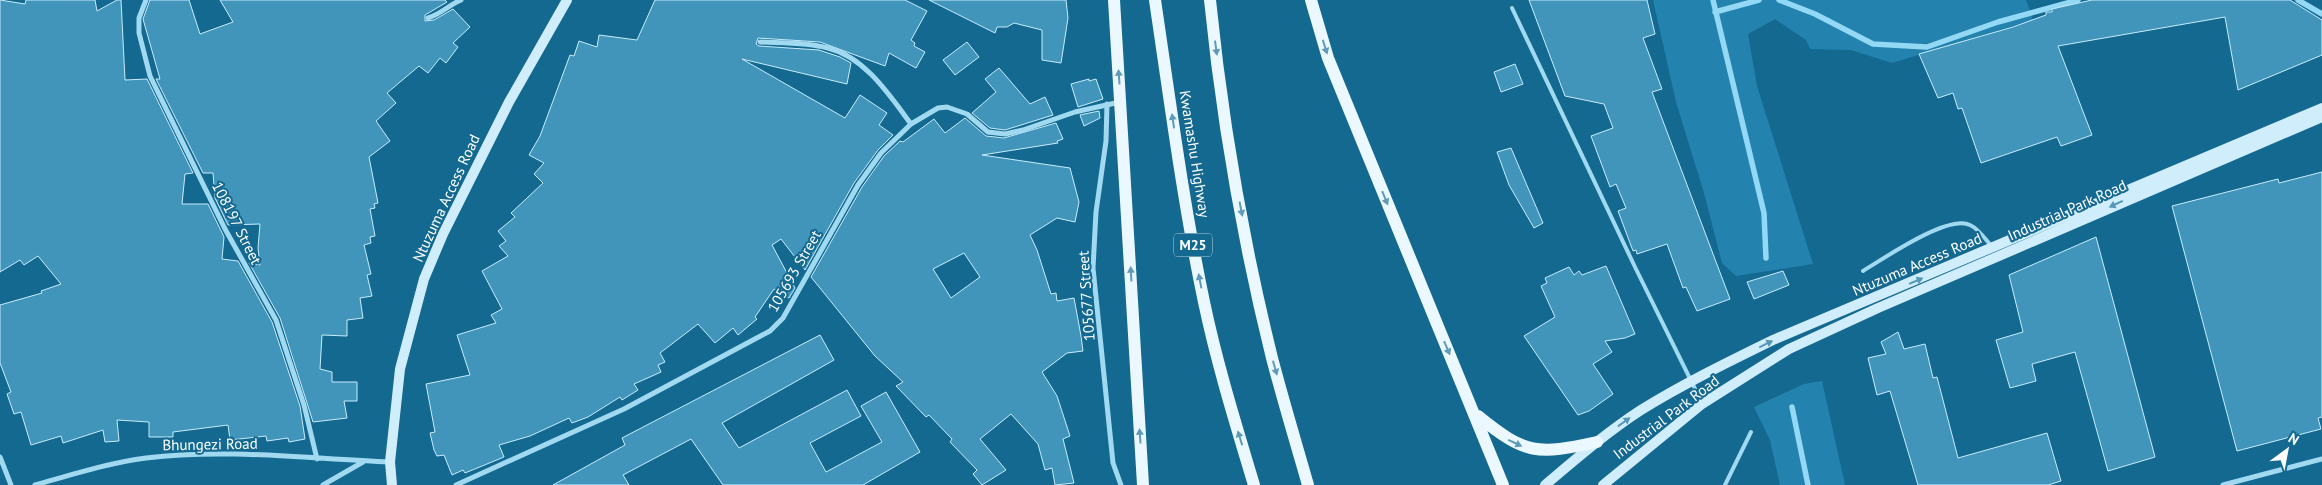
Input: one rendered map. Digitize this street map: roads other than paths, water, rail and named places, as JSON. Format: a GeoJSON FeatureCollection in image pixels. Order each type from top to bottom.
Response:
{"type":"FeatureCollection","features":[{"type":"Feature","properties":{"kind":"main road"},"geometry":{"type":"LineString","coordinates":[[1114,0],[1143,485]]}},
{"type":"Feature","properties":{"kind":"main road","name":"Kwamashu Highway"},"geometry":{"type":"LineString","coordinates":[[1155,0],[1183,192],[1205,304],[1230,404],[1254,485]]}},
{"type":"Feature","properties":{"kind":"main road"},"geometry":{"type":"LineString","coordinates":[[1210,0],[1228,137],[1247,241],[1272,357],[1308,485]]}},
{"type":"Feature","properties":{"kind":"main road"},"geometry":{"type":"LineString","coordinates":[[1311,0],[1328,58],[1424,295],[1476,415],[1503,485]]}},
{"type":"Feature","properties":{"kind":"main road"},"geometry":{"type":"LineString","coordinates":[[1476,415],[1518,445],[1537,450],[1555,450],[1598,442]]}},
{"type":"Feature","properties":{"kind":"street","name":"108197 Street"},"geometry":{"type":"LineString","coordinates":[[146,0],[139,18],[138,33],[150,76],[225,229],[276,320],[304,406],[317,459]]}},
{"type":"Feature","properties":{"kind":"street"},"geometry":{"type":"LineString","coordinates":[[428,18],[440,14],[452,4],[461,0]]}},
{"type":"Feature","properties":{"kind":"street","name":"Ntuzuma Access Road"},"geometry":{"type":"LineString","coordinates":[[392,485],[390,462],[400,369],[424,279],[443,234],[509,102],[567,0]]}},
{"type":"Feature","properties":{"kind":"street"},"geometry":{"type":"LineString","coordinates":[[760,42],[820,46],[843,53],[868,72],[890,95],[912,124]]}},
{"type":"Feature","properties":{"kind":"street","name":"105693 Street"},"geometry":{"type":"LineString","coordinates":[[456,485],[624,409],[770,331],[783,318],[858,185],[881,153],[912,124],[938,108],[947,107],[967,114],[988,132],[1005,134],[1107,104],[1120,102]]}},
{"type":"Feature","properties":{"kind":"street","name":"105677 Street"},"geometry":{"type":"LineString","coordinates":[[1107,104],[1106,141],[1096,212],[1093,268],[1113,463],[1121,485]]}},
{"type":"Feature","properties":{"kind":"street","name":"Ntuzuma Access Road"},"geometry":{"type":"LineString","coordinates":[[1544,485],[1640,411],[1691,381],[1773,340],[2322,108]]}},
{"type":"Feature","properties":{"kind":"street","name":"Industrial Park Road"},"geometry":{"type":"LineString","coordinates":[[1604,485],[1702,404],[1789,349],[2132,197],[2322,117]]}},
{"type":"Feature","properties":{"kind":"street","name":"Bhungezi Road"},"geometry":{"type":"LineString","coordinates":[[34,485],[113,464],[146,458],[225,454],[390,462]]}},
{"type":"Feature","properties":{"kind":"street"},"geometry":{"type":"LineString","coordinates":[[0,457],[11,485]]}},
{"type":"Feature","properties":{"kind":"street"},"geometry":{"type":"LineString","coordinates":[[2223,485],[2322,459]]}},
{"type":"Feature","properties":{"kind":"street"},"geometry":{"type":"LineString","coordinates":[[323,485],[364,461]]}},
{"type":"Feature","properties":{"kind":"lane"},"geometry":{"type":"LineString","coordinates":[[1512,8],[1635,268],[1702,404]]}},
{"type":"Feature","properties":{"kind":"lane"},"geometry":{"type":"LineString","coordinates":[[1863,271],[1917,237],[1958,224],[1969,224],[2002,255]]}},
{"type":"Feature","properties":{"kind":"lane"},"geometry":{"type":"LineString","coordinates":[[1725,485],[1751,432]]}},
{"type":"Feature","properties":{"kind":"waterway"},"geometry":{"type":"LineString","coordinates":[[1713,0],[1764,213],[1766,258]]}},
{"type":"Feature","properties":{"kind":"waterway"},"geometry":{"type":"LineString","coordinates":[[1715,12],[1759,0]]}},
{"type":"Feature","properties":{"kind":"waterway"},"geometry":{"type":"LineString","coordinates":[[1779,0],[1815,14],[1873,44],[1927,47],[1998,22],[2078,0]]}},
{"type":"Feature","properties":{"kind":"waterway"},"geometry":{"type":"LineString","coordinates":[[2298,0],[2322,14]]}},
{"type":"Feature","properties":{"kind":"waterway"},"geometry":{"type":"LineString","coordinates":[[1792,407],[1808,485]]}}]}
